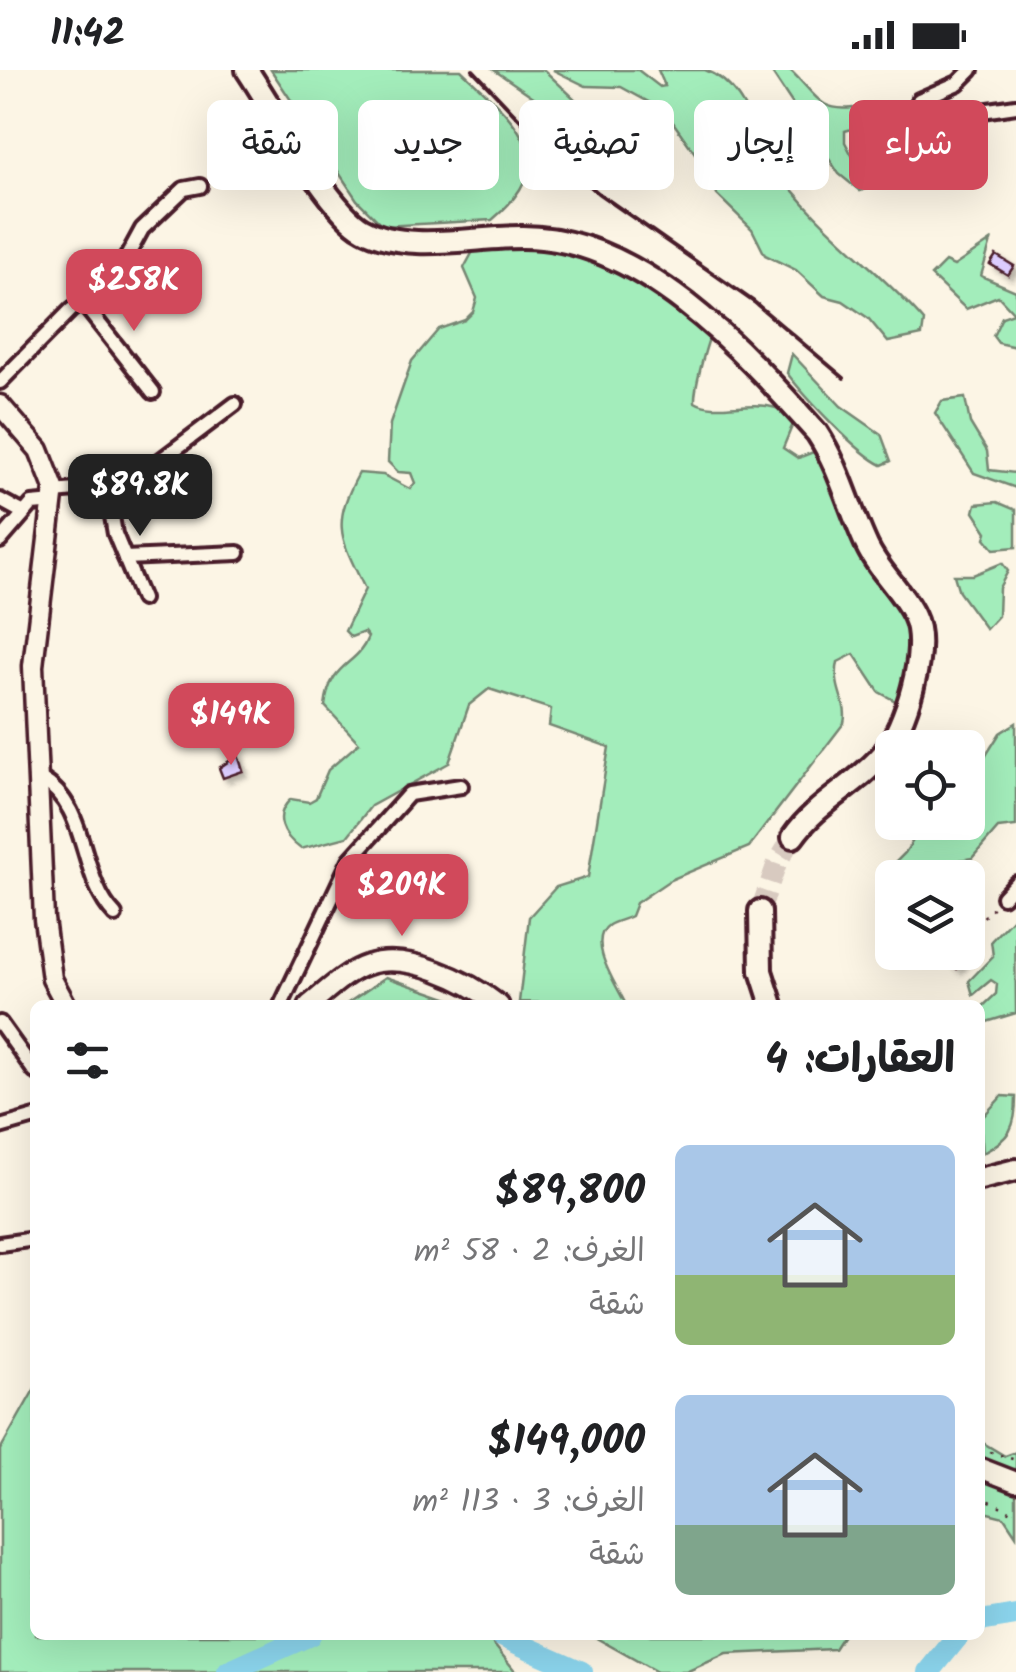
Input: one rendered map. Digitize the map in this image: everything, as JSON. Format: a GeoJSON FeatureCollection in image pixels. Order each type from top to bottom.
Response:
{"type":"FeatureCollection","features":[{"type":"Feature","properties":{"kind":"main road"},"geometry":{"type":"LineString","coordinates":[[247,70],[328,196],[364,230],[394,240],[526,236],[590,245],[633,267],[684,302],[790,406],[832,455],[868,548],[908,605],[920,637],[904,721],[896,738],[867,771],[804,821],[792,837]]}},
{"type":"Feature","properties":{"kind":"main road"},"geometry":{"type":"LineString","coordinates":[[0,405],[39,450],[54,497],[34,630],[46,938],[52,979],[63,1000]]}},
{"type":"Feature","properties":{"kind":"main road"},"geometry":{"type":"LineString","coordinates":[[760,911],[762,971],[771,1000]]}},
{"type":"Feature","properties":{"kind":"main road"},"geometry":{"type":"LineString","coordinates":[[316,1000],[356,970],[382,962],[449,977],[490,1000]]}},
{"type":"Feature","properties":{"kind":"main road"},"geometry":{"type":"LineString","coordinates":[[985,1178],[1016,1170]]}},
{"type":"Feature","properties":{"kind":"main road"},"geometry":{"type":"LineString","coordinates":[[985,1470],[1015,1481]]}},
{"type":"Feature","properties":{"kind":"street"},"geometry":{"type":"LineString","coordinates":[[971,70],[958,83],[919,100],[914,108],[917,113],[934,118],[1016,106]]}},
{"type":"Feature","properties":{"kind":"street"},"geometry":{"type":"LineString","coordinates":[[0,382],[82,302],[118,275],[142,229],[184,189],[200,186]]}},
{"type":"Feature","properties":{"kind":"street"},"geometry":{"type":"LineString","coordinates":[[82,302],[154,392]]}},
{"type":"Feature","properties":{"kind":"street"},"geometry":{"type":"LineString","coordinates":[[0,541],[32,504],[138,478],[235,404]]}},
{"type":"Feature","properties":{"kind":"street"},"geometry":{"type":"LineString","coordinates":[[107,488],[115,534],[142,599]]}},
{"type":"Feature","properties":{"kind":"street"},"geometry":{"type":"LineString","coordinates":[[0,500],[22,512]]}},
{"type":"Feature","properties":{"kind":"street"},"geometry":{"type":"LineString","coordinates":[[124,558],[238,554]]}},
{"type":"Feature","properties":{"kind":"street"},"geometry":{"type":"LineString","coordinates":[[41,778],[60,790],[86,850],[98,898],[115,914]]}},
{"type":"Feature","properties":{"kind":"street"},"geometry":{"type":"LineString","coordinates":[[283,1000],[350,860],[409,794],[461,786]]}},
{"type":"Feature","properties":{"kind":"street"},"geometry":{"type":"LineString","coordinates":[[1003,897],[1016,883]]}},
{"type":"Feature","properties":{"kind":"street"},"geometry":{"type":"LineString","coordinates":[[0,1022],[30,1065]]}},
{"type":"Feature","properties":{"kind":"street"},"geometry":{"type":"LineString","coordinates":[[0,1127],[30,1118]]}},
{"type":"Feature","properties":{"kind":"street"},"geometry":{"type":"LineString","coordinates":[[0,1244],[30,1240]]}},
{"type":"Feature","properties":{"kind":"path"},"geometry":{"type":"LineString","coordinates":[[985,916],[1003,897]]}},
{"type":"Feature","properties":{"kind":"path"},"geometry":{"type":"LineString","coordinates":[[985,1451],[1016,1460]]}},
{"type":"Feature","properties":{"kind":"path"},"geometry":{"type":"LineString","coordinates":[[985,1498],[1016,1514]]}},
{"type":"Feature","properties":{"kind":"green space"},"geometry":{"type":"Polygon","coordinates":[[[271,70],[461,70],[492,100],[358,100],[358,190],[499,190],[499,107],[519,132],[519,189],[492,220],[383,226],[357,200],[338,171],[338,100],[291,100],[271,70]]]}},
{"type":"Feature","properties":{"kind":"green space"},"geometry":{"type":"Polygon","coordinates":[[[494,70],[544,70],[576,100],[538,100],[494,70]]]}},
{"type":"Feature","properties":{"kind":"green space"},"geometry":{"type":"Polygon","coordinates":[[[553,70],[638,70],[660,87],[665,86],[658,70],[705,70],[719,77],[740,100],[694,100],[694,152],[674,124],[674,100],[645,100],[621,87],[586,86],[553,70]]]}},
{"type":"Feature","properties":{"kind":"green space"},"geometry":{"type":"Polygon","coordinates":[[[770,70],[790,70],[820,100],[790,100],[770,70]]]}},
{"type":"Feature","properties":{"kind":"green space"},"geometry":{"type":"Polygon","coordinates":[[[829,106],[849,108],[845,142],[849,150],[849,182],[829,159],[829,106]]]}},
{"type":"Feature","properties":{"kind":"green space"},"geometry":{"type":"Polygon","coordinates":[[[716,190],[792,190],[924,321],[922,335],[888,342],[868,318],[843,301],[824,296],[796,270],[765,255],[752,229],[716,190]]]}},
{"type":"Feature","properties":{"kind":"green space"},"geometry":{"type":"Polygon","coordinates":[[[991,241],[981,276],[1016,291],[1016,347],[998,343],[993,336],[1002,317],[1014,313],[998,296],[966,309],[931,276],[945,262],[954,266],[991,241]]]}},
{"type":"Feature","properties":{"kind":"green space"},"geometry":{"type":"Polygon","coordinates":[[[475,248],[580,250],[649,285],[710,336],[695,402],[717,407],[771,407],[795,419],[783,448],[798,458],[821,449],[906,615],[910,642],[901,704],[879,692],[854,654],[838,662],[844,723],[749,847],[670,880],[636,903],[631,916],[603,932],[602,953],[623,1000],[519,1000],[529,917],[556,887],[588,877],[609,747],[549,726],[551,709],[489,689],[469,705],[449,763],[371,806],[347,837],[301,849],[282,826],[285,805],[291,799],[309,802],[316,798],[328,770],[359,743],[325,706],[332,680],[368,637],[364,632],[351,637],[345,631],[365,589],[345,544],[344,506],[359,473],[383,475],[410,489],[415,483],[411,473],[398,472],[388,462],[390,424],[412,361],[439,329],[465,320],[473,312],[477,298],[464,268],[475,248]]]}},
{"type":"Feature","properties":{"kind":"green space"},"geometry":{"type":"Polygon","coordinates":[[[792,354],[841,406],[881,434],[891,461],[882,465],[871,459],[818,409],[787,373],[792,354]]]}},
{"type":"Feature","properties":{"kind":"green space"},"geometry":{"type":"Polygon","coordinates":[[[965,398],[970,423],[987,451],[989,470],[1016,473],[1016,488],[974,473],[935,413],[942,401],[965,398]]]}},
{"type":"Feature","properties":{"kind":"green space"},"geometry":{"type":"Polygon","coordinates":[[[997,502],[1016,510],[1016,547],[994,549],[974,512],[976,504],[997,502]]]}},
{"type":"Feature","properties":{"kind":"green space"},"geometry":{"type":"Polygon","coordinates":[[[1002,563],[1008,571],[999,588],[998,616],[986,629],[959,592],[954,575],[973,575],[1002,563]]]}},
{"type":"Feature","properties":{"kind":"green space"},"geometry":{"type":"Polygon","coordinates":[[[1016,723],[1016,826],[998,828],[972,858],[898,860],[913,840],[985,840],[985,757],[1000,733],[1016,723]]]}},
{"type":"Feature","properties":{"kind":"green space"},"geometry":{"type":"Polygon","coordinates":[[[1015,916],[1016,1013],[985,1022],[985,1004],[996,994],[997,984],[991,980],[973,995],[969,981],[980,970],[985,970],[993,956],[991,941],[1015,916]]]}},
{"type":"Feature","properties":{"kind":"green space"},"geometry":{"type":"Polygon","coordinates":[[[386,977],[453,1000],[352,1000],[386,977]]]}},
{"type":"Feature","properties":{"kind":"green space"},"geometry":{"type":"Polygon","coordinates":[[[1002,1096],[1016,1097],[1013,1124],[1000,1142],[985,1152],[985,1115],[1002,1096]]]}},
{"type":"Feature","properties":{"kind":"green space"},"geometry":{"type":"Polygon","coordinates":[[[30,1397],[30,1640],[490,1640],[516,1672],[0,1672],[0,1450],[30,1397]]]}},
{"type":"Feature","properties":{"kind":"green space"},"geometry":{"type":"Polygon","coordinates":[[[985,1444],[1005,1456],[1016,1452],[1016,1535],[1004,1517],[985,1512],[985,1444]]]}},
{"type":"Feature","properties":{"kind":"green space"},"geometry":{"type":"Polygon","coordinates":[[[600,1640],[840,1640],[834,1649],[726,1654],[686,1672],[657,1672],[600,1640]]]}},
{"type":"Feature","properties":{"kind":"building"},"geometry":{"type":"Polygon","coordinates":[[[996,255],[1014,266],[1008,275],[990,264],[996,255]]]}},
{"type":"Feature","properties":{"kind":"building"},"geometry":{"type":"Polygon","coordinates":[[[238,755],[243,771],[223,778],[219,768],[238,755]]]}},
{"type":"Feature","properties":{"kind":"waterway"},"geometry":{"type":"LineString","coordinates":[[985,1620],[1016,1615]]}},
{"type":"Feature","properties":{"kind":"waterway"},"geometry":{"type":"LineString","coordinates":[[228,1672],[299,1640]]}},
{"type":"Feature","properties":{"kind":"waterway"},"geometry":{"type":"LineString","coordinates":[[510,1640],[582,1672]]}},
{"type":"Feature","properties":{"kind":"waterway"},"geometry":{"type":"LineString","coordinates":[[929,1672],[955,1640]]}},
{"type":"Feature","properties":{"kind":"tunnel"},"geometry":{"type":"LineString","coordinates":[[760,911],[777,863],[793,837]]}},
{"type":"Feature","properties":{"kind":"railway"},"geometry":{"type":"LineString","coordinates":[[473,70],[545,146],[598,193],[754,302],[844,378]]}}]}
